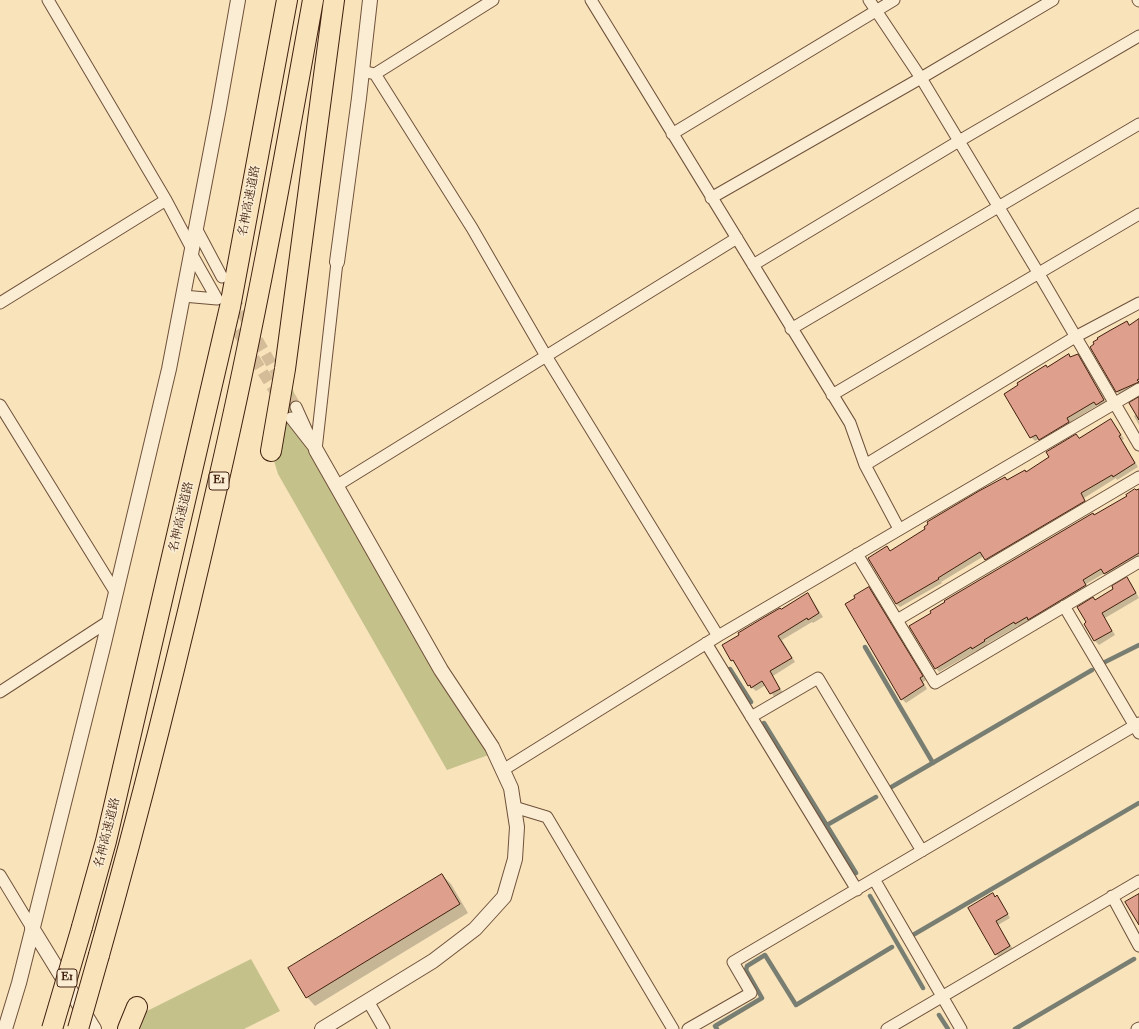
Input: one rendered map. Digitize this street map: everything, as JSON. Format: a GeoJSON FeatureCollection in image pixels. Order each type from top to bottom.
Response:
{"type":"FeatureCollection","features":[{"type":"Feature","properties":{"kind":"highway","name":"名神高速道路"},"geometry":{"type":"LineString","coordinates":[[52,1029],[106,841],[230,306],[287,0]]}},
{"type":"Feature","properties":{"kind":"highway","name":"名神高速道路"},"geometry":{"type":"LineString","coordinates":[[78,1029],[131,838],[219,482],[256,304],[312,0]]}},
{"type":"Feature","properties":{"kind":"highway"},"geometry":{"type":"LineString","coordinates":[[271,451],[285,369],[334,0]]}},
{"type":"Feature","properties":{"kind":"highway"},"geometry":{"type":"LineString","coordinates":[[128,1029],[137,1007]]}},
{"type":"Feature","properties":{"kind":"street"},"geometry":{"type":"LineString","coordinates":[[48,0],[166,200],[217,298],[183,296]]}},
{"type":"Feature","properties":{"kind":"street"},"geometry":{"type":"LineString","coordinates":[[5,1029],[19,983],[116,594],[169,369],[238,0]]}},
{"type":"Feature","properties":{"kind":"street"},"geometry":{"type":"LineString","coordinates":[[314,447],[337,262],[368,72],[370,0]]}},
{"type":"Feature","properties":{"kind":"street"},"geometry":{"type":"LineString","coordinates":[[368,72],[493,0]]}},
{"type":"Feature","properties":{"kind":"street"},"geometry":{"type":"LineString","coordinates":[[591,0],[791,329],[850,423],[865,465],[899,529]]}},
{"type":"Feature","properties":{"kind":"street"},"geometry":{"type":"LineString","coordinates":[[869,0],[921,78],[1039,274],[1139,445]]}},
{"type":"Feature","properties":{"kind":"street"},"geometry":{"type":"LineString","coordinates":[[672,134],[894,0]]}},
{"type":"Feature","properties":{"kind":"street"},"geometry":{"type":"LineString","coordinates":[[711,198],[921,78],[1053,0]]}},
{"type":"Feature","properties":{"kind":"street"},"geometry":{"type":"LineString","coordinates":[[753,266],[959,141],[1139,36]]}},
{"type":"Feature","properties":{"kind":"street"},"geometry":{"type":"LineString","coordinates":[[368,72],[472,228],[546,356],[718,636]]}},
{"type":"Feature","properties":{"kind":"street"},"geometry":{"type":"LineString","coordinates":[[791,329],[1139,124]]}},
{"type":"Feature","properties":{"kind":"street"},"geometry":{"type":"LineString","coordinates":[[0,303],[166,200]]}},
{"type":"Feature","properties":{"kind":"street"},"geometry":{"type":"LineString","coordinates":[[832,395],[1139,214]]}},
{"type":"Feature","properties":{"kind":"street"},"geometry":{"type":"LineString","coordinates":[[196,228],[222,277]]}},
{"type":"Feature","properties":{"kind":"street"},"geometry":{"type":"LineString","coordinates":[[336,486],[737,238]]}},
{"type":"Feature","properties":{"kind":"street"},"geometry":{"type":"LineString","coordinates":[[865,465],[1075,337],[1139,303]]}},
{"type":"Feature","properties":{"kind":"street"},"geometry":{"type":"LineString","coordinates":[[502,770],[706,643],[1139,389]]}},
{"type":"Feature","properties":{"kind":"street"},"geometry":{"type":"LineString","coordinates":[[0,405],[116,594]]}},
{"type":"Feature","properties":{"kind":"street"},"geometry":{"type":"LineString","coordinates":[[296,407],[305,424],[314,447],[441,670],[492,747],[511,788],[517,827],[515,859],[504,897],[475,929],[434,961],[322,1029]]}},
{"type":"Feature","properties":{"kind":"street"},"geometry":{"type":"LineString","coordinates":[[291,418],[314,447]]}},
{"type":"Feature","properties":{"kind":"street"},"geometry":{"type":"LineString","coordinates":[[897,620],[1139,477]]}},
{"type":"Feature","properties":{"kind":"street"},"geometry":{"type":"LineString","coordinates":[[857,554],[935,683],[1139,562]]}},
{"type":"Feature","properties":{"kind":"street"},"geometry":{"type":"LineString","coordinates":[[688,1029],[751,993],[733,962],[1138,727],[1064,606]]}},
{"type":"Feature","properties":{"kind":"street"},"geometry":{"type":"LineString","coordinates":[[0,692],[109,620]]}},
{"type":"Feature","properties":{"kind":"street"},"geometry":{"type":"LineString","coordinates":[[706,643],[857,890]]}},
{"type":"Feature","properties":{"kind":"street"},"geometry":{"type":"LineString","coordinates":[[751,717],[818,678],[922,851]]}},
{"type":"Feature","properties":{"kind":"street"},"geometry":{"type":"LineString","coordinates":[[514,807],[547,817],[673,1029]]}},
{"type":"Feature","properties":{"kind":"street"},"geometry":{"type":"LineString","coordinates":[[0,876],[94,1029]]}},
{"type":"Feature","properties":{"kind":"street"},"geometry":{"type":"LineString","coordinates":[[874,879],[961,1029]]}},
{"type":"Feature","properties":{"kind":"street"},"geometry":{"type":"LineString","coordinates":[[887,1029],[1139,881]]}},
{"type":"Feature","properties":{"kind":"street"},"geometry":{"type":"LineString","coordinates":[[1112,896],[1139,946]]}},
{"type":"Feature","properties":{"kind":"street"},"geometry":{"type":"LineString","coordinates":[[368,1001],[384,1029]]}},
{"type":"Feature","properties":{"kind":"shaded area"},"geometry":{"type":"Polygon","coordinates":[[[285,369],[316,450],[494,753],[447,770],[278,474],[271,451],[285,369]]]}},
{"type":"Feature","properties":{"kind":"shaded area"},"geometry":{"type":"Polygon","coordinates":[[[251,959],[280,1011],[244,1029],[140,1029],[147,1011],[251,959]]]}},
{"type":"Feature","properties":{"kind":"building"},"geometry":{"type":"Polygon","coordinates":[[[1139,319],[1139,379],[1137,380],[1139,382],[1116,392],[1090,347],[1094,344],[1093,342],[1098,339],[1097,338],[1109,331],[1127,321],[1129,325],[1139,319]]]}},
{"type":"Feature","properties":{"kind":"building"},"geometry":{"type":"Polygon","coordinates":[[[1069,354],[1070,357],[1078,354],[1104,400],[1096,405],[1094,402],[1067,418],[1069,422],[1039,440],[1036,435],[1030,438],[1004,394],[1018,385],[1017,383],[1046,365],[1047,367],[1069,354]]]}},
{"type":"Feature","properties":{"kind":"building"},"geometry":{"type":"Polygon","coordinates":[[[1139,397],[1139,420],[1129,403],[1139,397]]]}},
{"type":"Feature","properties":{"kind":"building"},"geometry":{"type":"Polygon","coordinates":[[[1111,419],[1135,463],[1113,477],[1112,475],[1081,493],[1085,501],[985,560],[980,552],[938,578],[939,579],[896,604],[868,558],[887,546],[890,551],[925,529],[924,527],[928,524],[927,522],[1005,477],[1007,480],[1025,470],[1026,472],[1049,457],[1046,452],[1076,434],[1079,438],[1111,419]]]}},
{"type":"Feature","properties":{"kind":"building"},"geometry":{"type":"Polygon","coordinates":[[[1135,489],[1139,489],[1139,553],[1104,574],[1101,569],[1083,580],[1086,585],[1028,620],[1027,617],[1015,624],[1014,622],[972,649],[971,647],[935,669],[909,626],[931,613],[930,611],[945,602],[944,601],[1093,513],[1094,515],[1127,496],[1126,495],[1135,489]]]}},
{"type":"Feature","properties":{"kind":"building"},"geometry":{"type":"Polygon","coordinates":[[[1127,577],[1136,593],[1102,613],[1112,631],[1094,641],[1084,624],[1086,622],[1077,607],[1093,597],[1095,600],[1113,589],[1112,586],[1127,577]]]}},
{"type":"Feature","properties":{"kind":"building"},"geometry":{"type":"Polygon","coordinates":[[[869,587],[923,676],[920,678],[924,685],[901,700],[845,604],[855,598],[854,596],[869,587]]]}},
{"type":"Feature","properties":{"kind":"building"},"geometry":{"type":"Polygon","coordinates":[[[808,593],[819,613],[808,620],[807,618],[778,636],[792,658],[770,671],[780,689],[770,694],[762,681],[751,688],[750,685],[748,686],[733,660],[731,661],[722,645],[739,635],[738,633],[808,593]]]}},
{"type":"Feature","properties":{"kind":"building"},"geometry":{"type":"Polygon","coordinates":[[[442,874],[460,904],[306,998],[288,968],[442,874]]]}},
{"type":"Feature","properties":{"kind":"building"},"geometry":{"type":"Polygon","coordinates":[[[993,893],[995,897],[997,895],[1008,914],[996,921],[1010,946],[995,955],[968,908],[993,893]]]}},
{"type":"Feature","properties":{"kind":"building"},"geometry":{"type":"Polygon","coordinates":[[[1139,894],[1139,925],[1125,902],[1139,894]]]}},
{"type":"Feature","properties":{"kind":"waterway"},"geometry":{"type":"LineString","coordinates":[[1105,662],[1139,645]]}},
{"type":"Feature","properties":{"kind":"waterway"},"geometry":{"type":"LineString","coordinates":[[865,647],[933,763]]}},
{"type":"Feature","properties":{"kind":"waterway"},"geometry":{"type":"LineString","coordinates":[[730,669],[751,702]]}},
{"type":"Feature","properties":{"kind":"waterway"},"geometry":{"type":"LineString","coordinates":[[888,789],[1092,670]]}},
{"type":"Feature","properties":{"kind":"waterway"},"geometry":{"type":"LineString","coordinates":[[764,723],[856,873]]}},
{"type":"Feature","properties":{"kind":"waterway"},"geometry":{"type":"LineString","coordinates":[[827,825],[876,797]]}},
{"type":"Feature","properties":{"kind":"waterway"},"geometry":{"type":"LineString","coordinates":[[913,935],[1139,803]]}},
{"type":"Feature","properties":{"kind":"waterway"},"geometry":{"type":"LineString","coordinates":[[870,896],[923,988]]}},
{"type":"Feature","properties":{"kind":"waterway"},"geometry":{"type":"LineString","coordinates":[[717,1029],[715,1026],[762,998],[746,970],[747,966],[765,955],[796,1005],[892,947]]}},
{"type":"Feature","properties":{"kind":"waterway"},"geometry":{"type":"LineString","coordinates":[[1015,1029],[1134,959]]}},
{"type":"Feature","properties":{"kind":"waterway"},"geometry":{"type":"LineString","coordinates":[[939,1015],[948,1029]]}},
{"type":"Feature","properties":{"kind":"tunnel"},"geometry":{"type":"LineString","coordinates":[[233,297],[296,407]]}},
{"type":"Feature","properties":{"kind":"tunnel"},"geometry":{"type":"LineString","coordinates":[[228,316],[280,400]]}}]}
